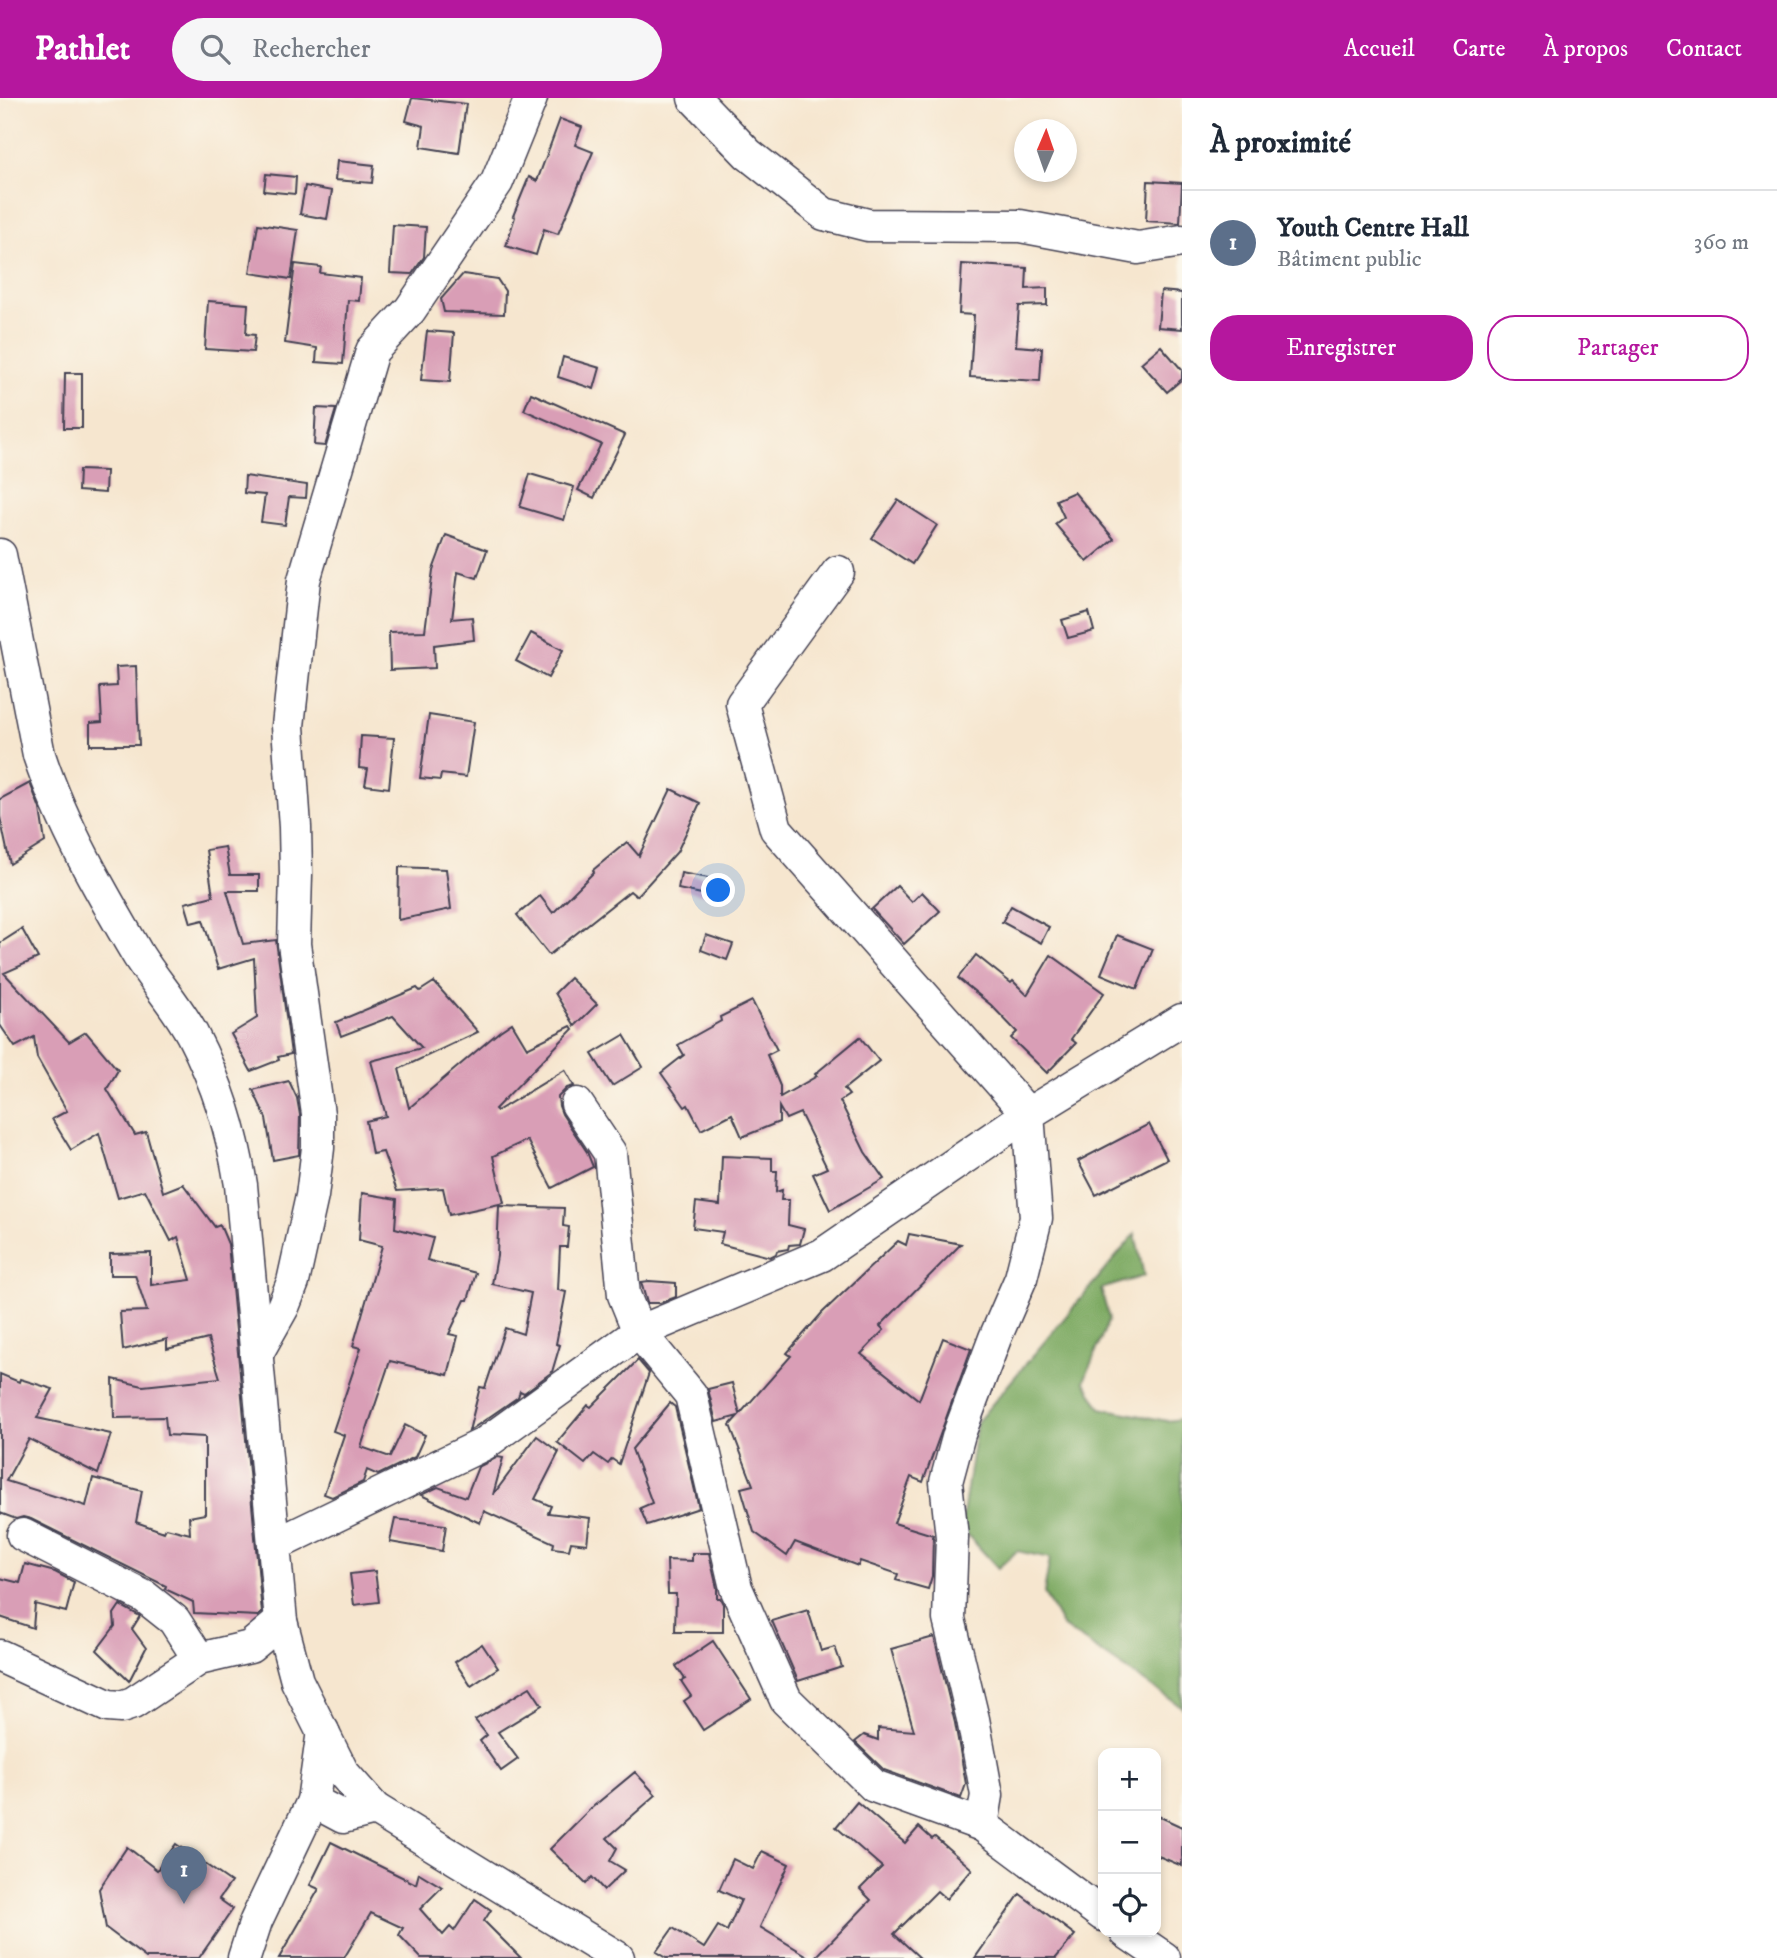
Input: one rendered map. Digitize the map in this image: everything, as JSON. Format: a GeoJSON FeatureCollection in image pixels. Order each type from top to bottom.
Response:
{"type":"FeatureCollection","features":[{"type":"Feature","properties":{"kind":"street"},"geometry":{"type":"LineString","coordinates":[[256,1355],[283,1307],[293,1282],[312,1196],[318,1148],[318,1114],[293,944],[296,851],[288,726],[304,580],[372,351],[410,310],[496,182],[531,98]]}},
{"type":"Feature","properties":{"kind":"street"},"geometry":{"type":"LineString","coordinates":[[694,98],[748,154],[824,214],[868,225],[1020,226],[1138,248],[1182,241]]}},
{"type":"Feature","properties":{"kind":"street"},"geometry":{"type":"LineString","coordinates":[[0,555],[39,755],[47,781],[88,866],[139,957],[192,1035],[218,1091],[233,1137],[241,1185],[281,1621],[297,1681],[343,1773],[375,1809],[618,1958]]}},
{"type":"Feature","properties":{"kind":"street"},"geometry":{"type":"LineString","coordinates":[[838,572],[742,704],[776,829],[1028,1114],[1036,1218],[1021,1278],[959,1434],[946,1482],[951,1537],[949,1619],[988,1795],[982,1825]]}},
{"type":"Feature","properties":{"kind":"street"},"geometry":{"type":"LineString","coordinates":[[275,1545],[484,1444],[639,1332],[822,1255],[1028,1114],[1182,1020]]}},
{"type":"Feature","properties":{"kind":"street"},"geometry":{"type":"LineString","coordinates":[[577,1104],[610,1153],[624,1294],[639,1332],[691,1395],[736,1588],[786,1700],[874,1786],[982,1825],[1098,1911]]}},
{"type":"Feature","properties":{"kind":"street"},"geometry":{"type":"LineString","coordinates":[[23,1535],[145,1597],[173,1620],[199,1659]]}},
{"type":"Feature","properties":{"kind":"street"},"geometry":{"type":"LineString","coordinates":[[0,1656],[108,1706],[121,1707],[133,1703],[199,1659],[250,1647],[281,1621]]}},
{"type":"Feature","properties":{"kind":"street"},"geometry":{"type":"LineString","coordinates":[[244,1958],[256,1921],[313,1801],[323,1731]]}},
{"type":"Feature","properties":{"kind":"street"},"geometry":{"type":"LineString","coordinates":[[313,1801],[343,1817],[375,1809]]}},
{"type":"Feature","properties":{"kind":"street"},"geometry":{"type":"LineString","coordinates":[[1127,1943],[1164,1958]]}},
{"type":"Feature","properties":{"kind":"green space"},"geometry":{"type":"Polygon","coordinates":[[[1135,1234],[1144,1276],[1101,1289],[1109,1319],[1084,1381],[1101,1408],[1167,1421],[1182,1419],[1182,1707],[1062,1626],[1044,1593],[1050,1558],[1017,1551],[998,1568],[961,1528],[977,1422],[1135,1234]]]}},
{"type":"Feature","properties":{"kind":"building"},"geometry":{"type":"Polygon","coordinates":[[[412,98],[466,104],[459,153],[421,147],[424,126],[406,121],[412,98]]]}},
{"type":"Feature","properties":{"kind":"building"},"geometry":{"type":"Polygon","coordinates":[[[560,119],[582,127],[575,145],[593,152],[558,234],[544,229],[536,255],[506,246],[515,217],[513,216],[529,177],[537,181],[560,119]]]}},
{"type":"Feature","properties":{"kind":"building"},"geometry":{"type":"Polygon","coordinates":[[[337,161],[374,165],[372,183],[335,180],[337,161]]]}},
{"type":"Feature","properties":{"kind":"building"},"geometry":{"type":"Polygon","coordinates":[[[266,174],[296,177],[295,194],[264,191],[266,174]]]}},
{"type":"Feature","properties":{"kind":"building"},"geometry":{"type":"Polygon","coordinates":[[[1148,181],[1182,183],[1180,223],[1146,221],[1148,181]]]}},
{"type":"Feature","properties":{"kind":"building"},"geometry":{"type":"Polygon","coordinates":[[[305,186],[332,191],[327,219],[300,214],[305,186]]]}},
{"type":"Feature","properties":{"kind":"building"},"geometry":{"type":"Polygon","coordinates":[[[258,224],[298,230],[291,279],[250,273],[258,224]]]}},
{"type":"Feature","properties":{"kind":"building"},"geometry":{"type":"Polygon","coordinates":[[[393,225],[426,227],[424,257],[412,274],[390,273],[393,225]]]}},
{"type":"Feature","properties":{"kind":"building"},"geometry":{"type":"Polygon","coordinates":[[[295,264],[321,267],[320,273],[361,278],[359,301],[348,300],[343,364],[316,362],[317,348],[285,343],[295,264]]]}},
{"type":"Feature","properties":{"kind":"building"},"geometry":{"type":"Polygon","coordinates":[[[962,264],[1027,268],[1026,289],[1047,288],[1047,305],[1019,306],[1016,346],[1042,348],[1040,381],[970,377],[974,315],[959,314],[962,264]]]}},
{"type":"Feature","properties":{"kind":"building"},"geometry":{"type":"Polygon","coordinates":[[[463,274],[497,279],[505,291],[504,314],[444,312],[441,299],[463,274]]]}},
{"type":"Feature","properties":{"kind":"building"},"geometry":{"type":"Polygon","coordinates":[[[1161,291],[1182,293],[1182,329],[1158,327],[1161,291]]]}},
{"type":"Feature","properties":{"kind":"building"},"geometry":{"type":"Polygon","coordinates":[[[208,301],[248,304],[246,334],[255,335],[253,352],[205,349],[208,301]]]}},
{"type":"Feature","properties":{"kind":"building"},"geometry":{"type":"Polygon","coordinates":[[[427,331],[454,333],[450,382],[421,380],[427,331]]]}},
{"type":"Feature","properties":{"kind":"building"},"geometry":{"type":"Polygon","coordinates":[[[1161,346],[1182,370],[1182,379],[1167,392],[1141,363],[1161,346]]]}},
{"type":"Feature","properties":{"kind":"building"},"geometry":{"type":"Polygon","coordinates":[[[563,357],[600,368],[594,389],[558,377],[563,357]]]}},
{"type":"Feature","properties":{"kind":"building"},"geometry":{"type":"Polygon","coordinates":[[[65,373],[82,373],[82,428],[64,428],[65,373]]]}},
{"type":"Feature","properties":{"kind":"building"},"geometry":{"type":"Polygon","coordinates":[[[531,393],[625,435],[594,498],[578,490],[601,444],[524,410],[531,393]]]}},
{"type":"Feature","properties":{"kind":"building"},"geometry":{"type":"Polygon","coordinates":[[[316,408],[336,409],[325,446],[314,445],[316,408]]]}},
{"type":"Feature","properties":{"kind":"building"},"geometry":{"type":"Polygon","coordinates":[[[79,470],[106,471],[105,493],[78,491],[79,470]]]}},
{"type":"Feature","properties":{"kind":"building"},"geometry":{"type":"Polygon","coordinates":[[[530,474],[574,487],[564,520],[520,507],[530,474]]]}},
{"type":"Feature","properties":{"kind":"building"},"geometry":{"type":"Polygon","coordinates":[[[245,476],[307,485],[306,498],[289,497],[285,525],[261,522],[265,495],[244,493],[245,476]]]}},
{"type":"Feature","properties":{"kind":"building"},"geometry":{"type":"Polygon","coordinates":[[[1074,492],[1114,539],[1087,562],[1055,524],[1064,517],[1056,500],[1074,492]]]}},
{"type":"Feature","properties":{"kind":"building"},"geometry":{"type":"Polygon","coordinates":[[[898,500],[937,525],[912,564],[872,538],[898,500]]]}},
{"type":"Feature","properties":{"kind":"building"},"geometry":{"type":"Polygon","coordinates":[[[446,535],[487,550],[477,578],[458,572],[452,619],[472,617],[474,640],[434,645],[435,668],[390,670],[389,632],[425,631],[433,570],[446,535]]]}},
{"type":"Feature","properties":{"kind":"building"},"geometry":{"type":"Polygon","coordinates":[[[1089,612],[1094,631],[1068,638],[1062,620],[1089,612]]]}},
{"type":"Feature","properties":{"kind":"building"},"geometry":{"type":"Polygon","coordinates":[[[531,633],[563,650],[548,678],[516,661],[531,633]]]}},
{"type":"Feature","properties":{"kind":"building"},"geometry":{"type":"Polygon","coordinates":[[[136,666],[139,745],[90,745],[90,723],[102,722],[100,687],[117,686],[116,667],[136,666]]]}},
{"type":"Feature","properties":{"kind":"building"},"geometry":{"type":"Polygon","coordinates":[[[429,715],[474,722],[466,777],[441,774],[440,780],[420,778],[429,715]]]}},
{"type":"Feature","properties":{"kind":"building"},"geometry":{"type":"Polygon","coordinates":[[[361,736],[394,738],[389,788],[365,785],[368,769],[359,768],[361,736]]]}},
{"type":"Feature","properties":{"kind":"building"},"geometry":{"type":"Polygon","coordinates":[[[30,783],[40,809],[45,842],[10,864],[0,817],[0,799],[30,783]]]}},
{"type":"Feature","properties":{"kind":"building"},"geometry":{"type":"Polygon","coordinates":[[[671,789],[700,803],[677,852],[639,894],[636,896],[630,891],[549,955],[517,915],[540,896],[553,913],[593,870],[627,842],[639,856],[671,789]]]}},
{"type":"Feature","properties":{"kind":"building"},"geometry":{"type":"Polygon","coordinates":[[[225,847],[230,875],[259,875],[259,891],[227,891],[243,944],[276,940],[291,1054],[278,1057],[279,1060],[251,1071],[231,1034],[257,1018],[254,958],[218,969],[203,920],[191,923],[185,903],[213,896],[206,850],[225,847]]]}},
{"type":"Feature","properties":{"kind":"building"},"geometry":{"type":"Polygon","coordinates":[[[399,867],[446,869],[451,909],[398,920],[399,867]]]}},
{"type":"Feature","properties":{"kind":"building"},"geometry":{"type":"Polygon","coordinates":[[[681,873],[714,879],[711,896],[678,889],[681,873]]]}},
{"type":"Feature","properties":{"kind":"building"},"geometry":{"type":"Polygon","coordinates":[[[897,886],[912,902],[922,892],[940,911],[904,944],[872,909],[897,886]]]}},
{"type":"Feature","properties":{"kind":"building"},"geometry":{"type":"Polygon","coordinates":[[[1011,906],[1049,927],[1041,943],[1002,922],[1011,906]]]}},
{"type":"Feature","properties":{"kind":"building"},"geometry":{"type":"Polygon","coordinates":[[[22,929],[38,958],[4,973],[69,1042],[86,1032],[118,1070],[107,1089],[135,1135],[146,1132],[163,1192],[183,1184],[215,1227],[220,1225],[228,1244],[262,1613],[258,1616],[194,1613],[193,1602],[165,1589],[166,1586],[31,1519],[16,1519],[0,1513],[0,1374],[19,1382],[20,1379],[53,1389],[37,1418],[111,1434],[98,1474],[29,1439],[6,1481],[86,1506],[93,1478],[142,1491],[136,1522],[164,1532],[166,1528],[190,1534],[189,1517],[205,1514],[205,1437],[167,1435],[165,1417],[114,1418],[113,1379],[143,1386],[220,1378],[208,1339],[167,1349],[167,1339],[123,1350],[120,1312],[147,1311],[135,1275],[110,1275],[110,1254],[151,1253],[151,1285],[191,1280],[178,1237],[171,1241],[145,1190],[118,1198],[99,1133],[71,1150],[52,1119],[67,1111],[37,1058],[34,1037],[15,1047],[0,1025],[0,943],[22,929]]]}},
{"type":"Feature","properties":{"kind":"building"},"geometry":{"type":"Polygon","coordinates":[[[706,935],[733,944],[727,960],[701,950],[706,935]]]}},
{"type":"Feature","properties":{"kind":"building"},"geometry":{"type":"Polygon","coordinates":[[[1117,935],[1153,949],[1137,989],[1101,974],[1117,935]]]}},
{"type":"Feature","properties":{"kind":"building"},"geometry":{"type":"Polygon","coordinates":[[[976,955],[1011,983],[1013,981],[1027,995],[1051,955],[1104,993],[1071,1039],[1076,1043],[1047,1073],[1011,1038],[1017,1032],[991,1005],[958,978],[976,955]]]}},
{"type":"Feature","properties":{"kind":"building"},"geometry":{"type":"Polygon","coordinates":[[[570,978],[597,1004],[575,1026],[555,993],[570,978]]]}},
{"type":"Feature","properties":{"kind":"building"},"geometry":{"type":"Polygon","coordinates":[[[434,982],[478,1032],[399,1069],[409,1108],[512,1023],[527,1048],[571,1026],[573,1029],[495,1109],[497,1111],[565,1070],[574,1086],[567,1088],[558,1097],[559,1106],[593,1167],[552,1188],[527,1140],[493,1156],[504,1203],[449,1215],[443,1188],[397,1191],[383,1152],[372,1154],[366,1121],[386,1116],[371,1061],[422,1048],[393,1016],[341,1036],[336,1022],[417,988],[420,991],[434,982]]]}},
{"type":"Feature","properties":{"kind":"building"},"geometry":{"type":"Polygon","coordinates":[[[752,1001],[777,1050],[767,1055],[780,1086],[780,1097],[817,1076],[815,1074],[860,1037],[879,1061],[844,1089],[849,1095],[840,1101],[865,1152],[884,1179],[830,1210],[813,1174],[827,1168],[800,1113],[786,1119],[779,1107],[779,1122],[742,1137],[732,1114],[701,1130],[688,1105],[685,1107],[661,1073],[684,1055],[678,1045],[721,1021],[720,1017],[752,1001]]]}},
{"type":"Feature","properties":{"kind":"building"},"geometry":{"type":"Polygon","coordinates":[[[624,1035],[643,1067],[612,1086],[592,1054],[624,1035]]]}},
{"type":"Feature","properties":{"kind":"building"},"geometry":{"type":"Polygon","coordinates":[[[289,1081],[297,1098],[300,1115],[299,1155],[273,1160],[266,1118],[253,1090],[289,1081]]]}},
{"type":"Feature","properties":{"kind":"building"},"geometry":{"type":"Polygon","coordinates":[[[1149,1124],[1167,1159],[1096,1195],[1078,1161],[1149,1124]]]}},
{"type":"Feature","properties":{"kind":"building"},"geometry":{"type":"Polygon","coordinates":[[[722,1156],[772,1158],[772,1171],[777,1171],[776,1192],[782,1190],[781,1200],[789,1200],[788,1225],[804,1229],[800,1244],[789,1245],[788,1249],[777,1251],[770,1257],[720,1244],[723,1232],[693,1228],[696,1202],[720,1205],[722,1156]]]}},
{"type":"Feature","properties":{"kind":"building"},"geometry":{"type":"Polygon","coordinates":[[[362,1193],[397,1199],[395,1228],[433,1238],[427,1260],[476,1273],[468,1300],[465,1300],[449,1334],[458,1336],[448,1375],[390,1361],[361,1447],[390,1457],[405,1425],[425,1435],[415,1457],[378,1475],[367,1470],[363,1482],[332,1497],[324,1494],[344,1435],[333,1431],[361,1348],[353,1346],[382,1246],[359,1240],[362,1193]]]}},
{"type":"Feature","properties":{"kind":"building"},"geometry":{"type":"Polygon","coordinates":[[[499,1206],[564,1208],[563,1226],[569,1227],[567,1247],[560,1247],[558,1290],[566,1292],[556,1344],[560,1345],[552,1372],[524,1393],[520,1391],[518,1397],[469,1431],[480,1387],[485,1388],[505,1328],[523,1334],[531,1293],[492,1284],[497,1256],[499,1206]]]}},
{"type":"Feature","properties":{"kind":"building"},"geometry":{"type":"Polygon","coordinates":[[[909,1234],[961,1244],[880,1326],[884,1330],[861,1354],[919,1400],[943,1338],[971,1349],[923,1482],[911,1477],[894,1523],[933,1535],[932,1576],[928,1589],[896,1580],[898,1574],[860,1561],[858,1566],[795,1542],[787,1556],[754,1532],[741,1488],[753,1485],[730,1425],[738,1416],[716,1422],[708,1389],[732,1383],[740,1414],[791,1356],[787,1353],[822,1313],[898,1241],[906,1245],[909,1234]]]}},
{"type":"Feature","properties":{"kind":"building"},"geometry":{"type":"Polygon","coordinates":[[[641,1282],[676,1283],[676,1297],[660,1303],[647,1303],[641,1282]]]}},
{"type":"Feature","properties":{"kind":"building"},"geometry":{"type":"Polygon","coordinates":[[[638,1360],[649,1373],[619,1464],[612,1459],[608,1464],[594,1454],[585,1464],[557,1442],[588,1405],[591,1407],[638,1360]]]}},
{"type":"Feature","properties":{"kind":"building"},"geometry":{"type":"Polygon","coordinates":[[[670,1403],[675,1407],[699,1508],[647,1525],[640,1508],[652,1503],[632,1449],[670,1403]]]}},
{"type":"Feature","properties":{"kind":"building"},"geometry":{"type":"Polygon","coordinates":[[[537,1436],[559,1452],[535,1499],[551,1506],[548,1513],[590,1518],[587,1544],[571,1542],[569,1550],[553,1548],[554,1543],[484,1511],[480,1523],[421,1495],[438,1487],[466,1497],[478,1467],[498,1457],[503,1458],[493,1495],[537,1436]]]}},
{"type":"Feature","properties":{"kind":"building"},"geometry":{"type":"Polygon","coordinates":[[[395,1519],[446,1525],[442,1551],[390,1542],[395,1519]]]}},
{"type":"Feature","properties":{"kind":"building"},"geometry":{"type":"Polygon","coordinates":[[[692,1553],[709,1553],[717,1598],[720,1598],[723,1604],[723,1632],[675,1632],[676,1594],[668,1594],[667,1560],[692,1561],[692,1553]]]}},
{"type":"Feature","properties":{"kind":"building"},"geometry":{"type":"Polygon","coordinates":[[[25,1564],[55,1572],[74,1582],[66,1612],[35,1604],[33,1628],[0,1617],[0,1578],[20,1583],[25,1564]]]}},
{"type":"Feature","properties":{"kind":"building"},"geometry":{"type":"Polygon","coordinates":[[[375,1571],[379,1602],[354,1605],[350,1574],[375,1571]]]}},
{"type":"Feature","properties":{"kind":"building"},"geometry":{"type":"Polygon","coordinates":[[[120,1605],[140,1616],[132,1629],[146,1648],[129,1681],[97,1650],[115,1626],[114,1614],[120,1605]]]}},
{"type":"Feature","properties":{"kind":"building"},"geometry":{"type":"Polygon","coordinates":[[[808,1610],[821,1651],[835,1647],[842,1667],[798,1681],[772,1621],[808,1610]]]}},
{"type":"Feature","properties":{"kind":"building"},"geometry":{"type":"Polygon","coordinates":[[[934,1637],[955,1723],[966,1784],[961,1798],[884,1770],[855,1742],[864,1735],[878,1740],[878,1728],[914,1731],[891,1649],[934,1637]]]}},
{"type":"Feature","properties":{"kind":"building"},"geometry":{"type":"Polygon","coordinates":[[[713,1641],[751,1699],[703,1730],[684,1701],[691,1696],[681,1681],[685,1679],[676,1666],[713,1641]]]}},
{"type":"Feature","properties":{"kind":"building"},"geometry":{"type":"Polygon","coordinates":[[[482,1644],[498,1668],[471,1686],[455,1662],[482,1644]]]}},
{"type":"Feature","properties":{"kind":"building"},"geometry":{"type":"Polygon","coordinates":[[[530,1687],[542,1705],[498,1732],[518,1759],[501,1771],[480,1741],[487,1735],[475,1720],[530,1687]]]}},
{"type":"Feature","properties":{"kind":"building"},"geometry":{"type":"Polygon","coordinates":[[[635,1772],[656,1795],[607,1838],[617,1848],[610,1861],[625,1870],[604,1890],[592,1877],[586,1884],[550,1849],[589,1810],[635,1772]]]}},
{"type":"Feature","properties":{"kind":"building"},"geometry":{"type":"Polygon","coordinates":[[[857,1802],[905,1843],[919,1827],[972,1869],[946,1899],[937,1891],[894,1934],[920,1958],[815,1958],[871,1900],[860,1889],[882,1867],[836,1827],[857,1802]]]}},
{"type":"Feature","properties":{"kind":"building"},"geometry":{"type":"Polygon","coordinates":[[[1161,1817],[1182,1827],[1182,1866],[1161,1857],[1161,1817]]]}},
{"type":"Feature","properties":{"kind":"building"},"geometry":{"type":"Polygon","coordinates":[[[331,1842],[416,1884],[419,1873],[442,1887],[420,1909],[443,1935],[450,1927],[454,1931],[475,1899],[491,1910],[484,1921],[521,1958],[421,1958],[399,1935],[403,1928],[371,1913],[344,1958],[279,1958],[319,1889],[310,1885],[331,1842]]]}},
{"type":"Feature","properties":{"kind":"building"},"geometry":{"type":"Polygon","coordinates":[[[176,1844],[231,1882],[219,1899],[233,1909],[199,1958],[146,1958],[106,1928],[99,1889],[127,1847],[157,1870],[176,1844]]]}},
{"type":"Feature","properties":{"kind":"building"},"geometry":{"type":"Polygon","coordinates":[[[762,1851],[789,1864],[760,1927],[811,1958],[666,1958],[656,1952],[673,1928],[704,1948],[718,1926],[727,1931],[741,1900],[719,1890],[733,1859],[753,1869],[762,1851]]]}},
{"type":"Feature","properties":{"kind":"building"},"geometry":{"type":"Polygon","coordinates":[[[1020,1894],[1075,1935],[1056,1958],[975,1958],[1020,1894]]]}},
{"type":"Feature","properties":{"kind":"place","name":"Youth Centre Hall"},"geometry":{"type":"Point","coordinates":[184,1904]}}]}
